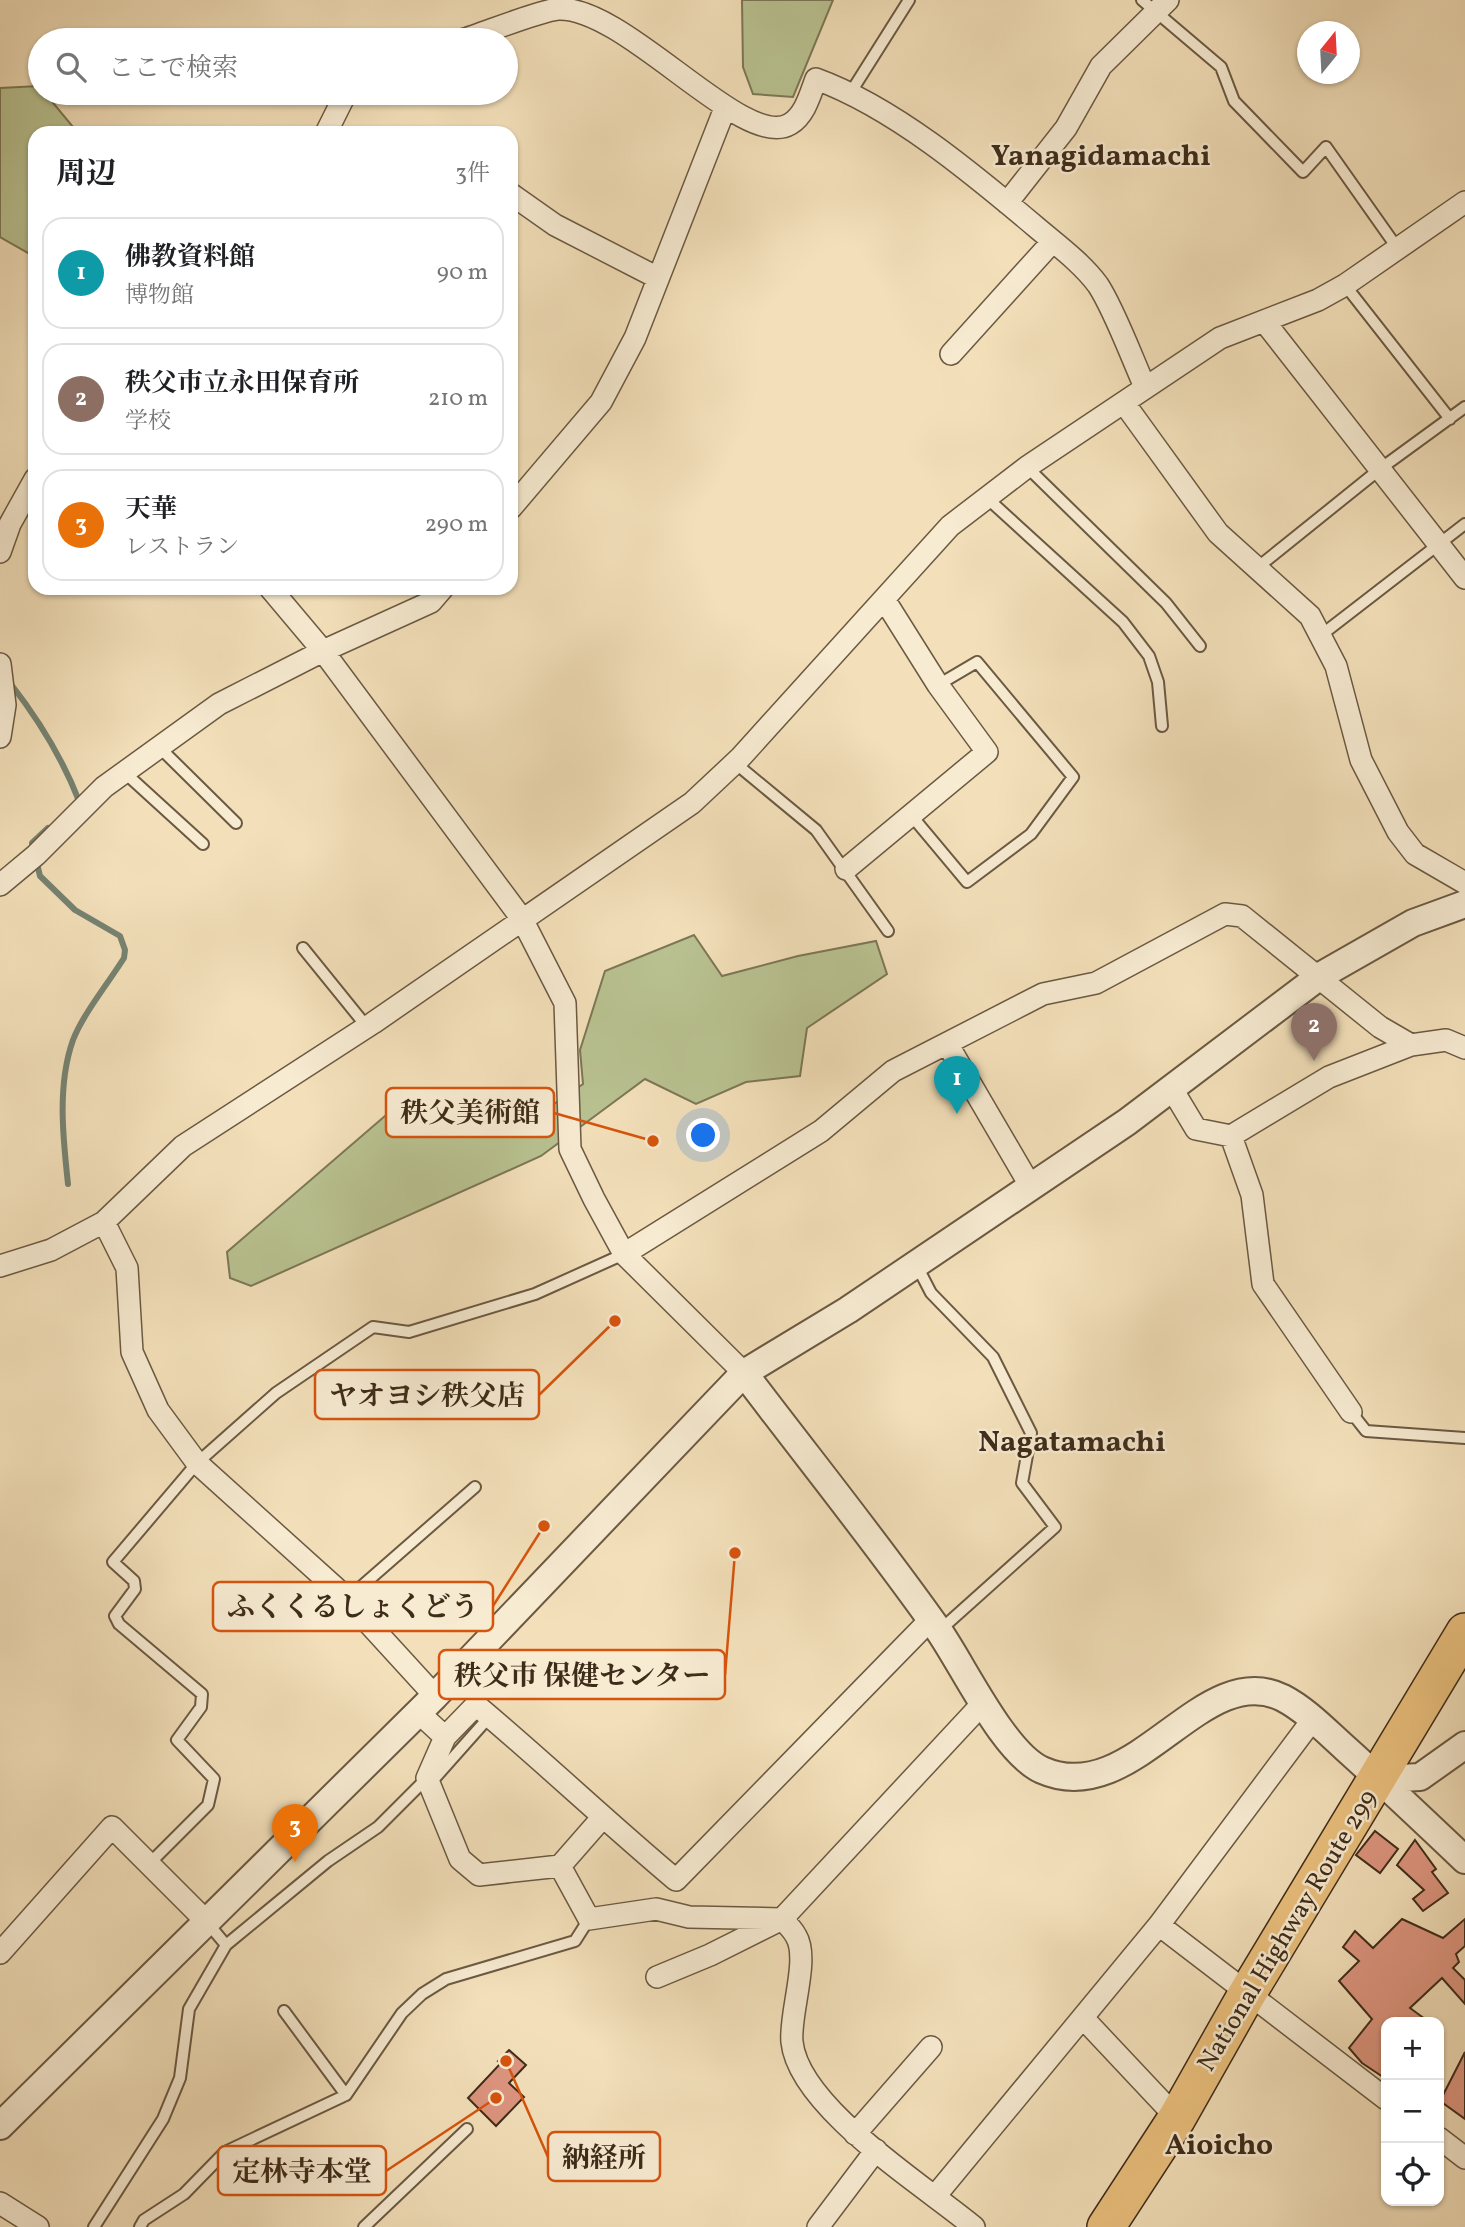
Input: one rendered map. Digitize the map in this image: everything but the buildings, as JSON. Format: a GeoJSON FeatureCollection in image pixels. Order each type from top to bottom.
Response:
{"type":"FeatureCollection","features":[{"type":"Feature","properties":{"kind":"highway","name":"National Highway Route 299"},"geometry":{"type":"LineString","coordinates":[[1106,2227],[1177,2118],[1247,1994],[1379,1779],[1465,1632]]}},
{"type":"Feature","properties":{"kind":"street"},"geometry":{"type":"LineString","coordinates":[[1007,202],[1066,128],[1101,66],[1155,4]]}},
{"type":"Feature","properties":{"kind":"street"},"geometry":{"type":"LineString","coordinates":[[499,28],[558,9],[581,14],[610,26],[661,59],[725,108],[764,128],[778,129],[791,124],[806,106],[816,79],[852,92],[892,117],[1007,202],[1053,241],[1098,285],[1145,387]]}},
{"type":"Feature","properties":{"kind":"street"},"geometry":{"type":"LineString","coordinates":[[330,126],[340,105]]}},
{"type":"Feature","properties":{"kind":"street"},"geometry":{"type":"LineString","coordinates":[[518,500],[601,402],[635,338],[725,108]]}},
{"type":"Feature","properties":{"kind":"street"},"geometry":{"type":"LineString","coordinates":[[518,199],[555,225],[658,278]]}},
{"type":"Feature","properties":{"kind":"street"},"geometry":{"type":"LineString","coordinates":[[0,1266],[51,1250],[104,1222],[183,1146],[367,1027],[692,803],[735,763],[950,526],[1027,467],[1220,338],[1318,300],[1345,285],[1465,202]]}},
{"type":"Feature","properties":{"kind":"street"},"geometry":{"type":"LineString","coordinates":[[951,354],[1053,241]]}},
{"type":"Feature","properties":{"kind":"street"},"geometry":{"type":"LineString","coordinates":[[1264,321],[1465,578]]}},
{"type":"Feature","properties":{"kind":"street"},"geometry":{"type":"LineString","coordinates":[[1124,403],[1218,533],[1310,616],[1336,666],[1361,760],[1398,832],[1415,854],[1465,883]]}},
{"type":"Feature","properties":{"kind":"street"},"geometry":{"type":"LineString","coordinates":[[0,552],[10,524],[28,492]]}},
{"type":"Feature","properties":{"kind":"street"},"geometry":{"type":"LineString","coordinates":[[276,595],[323,651],[522,919],[565,1003],[570,1149],[624,1254],[744,1373],[934,1625],[1015,1751],[1041,1770],[1066,1777],[1095,1774],[1131,1761],[1200,1710],[1242,1692],[1282,1697],[1313,1719],[1465,1860]]}},
{"type":"Feature","properties":{"kind":"street"},"geometry":{"type":"LineString","coordinates":[[0,885],[124,772],[219,704],[323,651],[431,602],[437,595]]}},
{"type":"Feature","properties":{"kind":"street"},"geometry":{"type":"LineString","coordinates":[[846,869],[986,752],[938,685],[884,599]]}},
{"type":"Feature","properties":{"kind":"street"},"geometry":{"type":"LineString","coordinates":[[0,664],[5,705],[0,737]]}},
{"type":"Feature","properties":{"kind":"street"},"geometry":{"type":"LineString","coordinates":[[0,2126],[427,1704],[744,1373],[1031,1187],[1172,1089],[1320,976],[1413,923],[1465,904]]}},
{"type":"Feature","properties":{"kind":"street"},"geometry":{"type":"LineString","coordinates":[[624,1254],[821,1131],[893,1071],[1043,994],[1096,983],[1225,914],[1242,916],[1320,976],[1380,1027],[1411,1045]]}},
{"type":"Feature","properties":{"kind":"street"},"geometry":{"type":"LineString","coordinates":[[1172,1089],[1196,1129],[1231,1136],[1329,1077],[1411,1045],[1446,1040],[1465,1048]]}},
{"type":"Feature","properties":{"kind":"street"},"geometry":{"type":"LineString","coordinates":[[948,1045],[1031,1187]]}},
{"type":"Feature","properties":{"kind":"street"},"geometry":{"type":"LineString","coordinates":[[1231,1136],[1252,1195],[1263,1284],[1351,1412]]}},
{"type":"Feature","properties":{"kind":"street"},"geometry":{"type":"LineString","coordinates":[[104,1222],[127,1268],[132,1352],[158,1410],[197,1463],[347,1599],[427,1704],[445,1737]]}},
{"type":"Feature","properties":{"kind":"street"},"geometry":{"type":"LineString","coordinates":[[602,1818],[560,1866],[479,1875],[460,1859],[428,1781],[445,1737],[476,1705],[545,1762],[602,1818],[676,1880],[934,1625]]}},
{"type":"Feature","properties":{"kind":"street"},"geometry":{"type":"LineString","coordinates":[[656,1977],[710,1955],[782,1919],[984,1702]]}},
{"type":"Feature","properties":{"kind":"street"},"geometry":{"type":"LineString","coordinates":[[936,2195],[1159,1925],[1313,1719]]}},
{"type":"Feature","properties":{"kind":"street"},"geometry":{"type":"LineString","coordinates":[[1379,1779],[1420,1777],[1461,1754]]}},
{"type":"Feature","properties":{"kind":"street"},"geometry":{"type":"LineString","coordinates":[[0,1953],[112,1827],[206,1921]]}},
{"type":"Feature","properties":{"kind":"street"},"geometry":{"type":"LineString","coordinates":[[560,1866],[589,1919],[656,1909],[689,1917],[782,1919],[797,1937],[800,1954],[792,2043],[808,2081],[827,2108],[855,2134],[974,2227]]}},
{"type":"Feature","properties":{"kind":"street"},"geometry":{"type":"LineString","coordinates":[[1159,1925],[1381,2095]]}},
{"type":"Feature","properties":{"kind":"street"},"geometry":{"type":"LineString","coordinates":[[1083,2018],[1177,2118]]}},
{"type":"Feature","properties":{"kind":"street"},"geometry":{"type":"LineString","coordinates":[[855,2134],[931,2047]]}},
{"type":"Feature","properties":{"kind":"street"},"geometry":{"type":"LineString","coordinates":[[1444,2142],[1465,2158]]}},
{"type":"Feature","properties":{"kind":"street"},"geometry":{"type":"LineString","coordinates":[[818,2227],[876,2150]]}},
{"type":"Feature","properties":{"kind":"street"},"geometry":{"type":"LineString","coordinates":[[0,2203],[38,2227]]}},
{"type":"Feature","properties":{"kind":"lane"},"geometry":{"type":"LineString","coordinates":[[852,92],[909,0]]}},
{"type":"Feature","properties":{"kind":"lane"},"geometry":{"type":"LineString","coordinates":[[1155,4],[1221,67],[1234,101],[1303,172],[1326,147],[1398,249]]}},
{"type":"Feature","properties":{"kind":"lane"},"geometry":{"type":"LineString","coordinates":[[1345,285],[1450,419]]}},
{"type":"Feature","properties":{"kind":"lane"},"geometry":{"type":"LineString","coordinates":[[1257,568],[1380,469],[1465,407]]}},
{"type":"Feature","properties":{"kind":"lane"},"geometry":{"type":"LineString","coordinates":[[1027,467],[1166,603],[1200,646]]}},
{"type":"Feature","properties":{"kind":"lane"},"geometry":{"type":"LineString","coordinates":[[987,498],[1123,622],[1149,656],[1158,682],[1162,726]]}},
{"type":"Feature","properties":{"kind":"lane"},"geometry":{"type":"LineString","coordinates":[[1320,636],[1465,524]]}},
{"type":"Feature","properties":{"kind":"lane"},"geometry":{"type":"LineString","coordinates":[[911,815],[967,882],[1031,834],[1073,777],[977,662],[938,685]]}},
{"type":"Feature","properties":{"kind":"lane"},"geometry":{"type":"LineString","coordinates":[[159,747],[236,823]]}},
{"type":"Feature","properties":{"kind":"lane"},"geometry":{"type":"LineString","coordinates":[[735,763],[816,830],[888,931]]}},
{"type":"Feature","properties":{"kind":"lane"},"geometry":{"type":"LineString","coordinates":[[124,772],[203,844]]}},
{"type":"Feature","properties":{"kind":"lane"},"geometry":{"type":"LineString","coordinates":[[303,948],[367,1027]]}},
{"type":"Feature","properties":{"kind":"lane"},"geometry":{"type":"LineString","coordinates":[[149,1864],[208,1805],[214,1779],[177,1740],[201,1707],[202,1694],[120,1624],[115,1616],[135,1589],[134,1581],[113,1562],[197,1463],[276,1393],[373,1327],[409,1332],[535,1294],[624,1254]]}},
{"type":"Feature","properties":{"kind":"lane"},"geometry":{"type":"LineString","coordinates":[[916,1264],[931,1293],[993,1357],[1031,1433],[1021,1483],[1055,1527],[934,1625]]}},
{"type":"Feature","properties":{"kind":"lane"},"geometry":{"type":"LineString","coordinates":[[1351,1412],[1366,1431],[1465,1438]]}},
{"type":"Feature","properties":{"kind":"lane"},"geometry":{"type":"LineString","coordinates":[[347,1599],[475,1487]]}},
{"type":"Feature","properties":{"kind":"lane"},"geometry":{"type":"LineString","coordinates":[[94,2227],[163,2119],[180,2078],[189,2009],[226,1945],[328,1861],[378,1828],[428,1781],[490,1716]]}},
{"type":"Feature","properties":{"kind":"lane"},"geometry":{"type":"LineString","coordinates":[[140,2227],[144,2220],[184,2194],[225,2152],[346,2095],[402,2013],[422,1994],[446,1979],[575,1941],[589,1919]]}},
{"type":"Feature","properties":{"kind":"lane"},"geometry":{"type":"LineString","coordinates":[[206,1921],[226,1945]]}},
{"type":"Feature","properties":{"kind":"lane"},"geometry":{"type":"LineString","coordinates":[[284,2011],[346,2095]]}},
{"type":"Feature","properties":{"kind":"lane"},"geometry":{"type":"LineString","coordinates":[[364,2227],[467,2129]]}},
{"type":"Feature","properties":{"kind":"green space"},"geometry":{"type":"Polygon","coordinates":[[[742,0],[833,0],[793,97],[753,94],[743,67],[742,0]]]}},
{"type":"Feature","properties":{"kind":"green space"},"geometry":{"type":"Polygon","coordinates":[[[28,87],[28,105],[55,105],[72,126],[28,126],[28,253],[0,237],[0,88],[28,87]]]}},
{"type":"Feature","properties":{"kind":"green space"},"geometry":{"type":"Polygon","coordinates":[[[694,935],[722,976],[798,956],[876,941],[887,974],[807,1028],[800,1076],[746,1082],[696,1104],[645,1079],[541,1156],[251,1286],[230,1278],[227,1252],[414,1091],[484,1090],[532,1119],[583,1084],[580,1050],[605,971],[694,935]]]}},
{"type":"Feature","properties":{"kind":"waterway"},"geometry":{"type":"LineString","coordinates":[[10,683],[57,754],[79,801],[74,805]]}},
{"type":"Feature","properties":{"kind":"waterway"},"geometry":{"type":"LineString","coordinates":[[48,828],[32,843],[40,876],[75,910],[120,936],[125,950],[124,958],[77,1030],[68,1057],[63,1093],[68,1184]]}},
{"type":"Feature","properties":{"kind":"place","name":"秩父市立永田保育所"},"geometry":{"type":"Point","coordinates":[1314,1061]}},
{"type":"Feature","properties":{"kind":"place","name":"佛教資料館"},"geometry":{"type":"Point","coordinates":[957,1114]}},
{"type":"Feature","properties":{"kind":"place","name":"秩父美術館"},"geometry":{"type":"Point","coordinates":[653,1141]}},
{"type":"Feature","properties":{"kind":"place","name":"ヤオヨシ秩父店"},"geometry":{"type":"Point","coordinates":[615,1321]}},
{"type":"Feature","properties":{"kind":"place","name":"ふくくるしょくどう"},"geometry":{"type":"Point","coordinates":[544,1526]}},
{"type":"Feature","properties":{"kind":"place","name":"秩父市 保健センター"},"geometry":{"type":"Point","coordinates":[735,1553]}},
{"type":"Feature","properties":{"kind":"place","name":"天華"},"geometry":{"type":"Point","coordinates":[295,1862]}},
{"type":"Feature","properties":{"kind":"place","name":"納経所"},"geometry":{"type":"Point","coordinates":[506,2061]}},
{"type":"Feature","properties":{"kind":"place","name":"定林寺本堂"},"geometry":{"type":"Point","coordinates":[496,2098]}},
{"type":"Feature","properties":{"kind":"district","name":"Yanagidamachi"},"geometry":{"type":"Point","coordinates":[1101,157]}},
{"type":"Feature","properties":{"kind":"district","name":"Nagatamachi"},"geometry":{"type":"Point","coordinates":[1072,1443]}},
{"type":"Feature","properties":{"kind":"district","name":"Aioicho"},"geometry":{"type":"Point","coordinates":[1219,2146]}}]}
